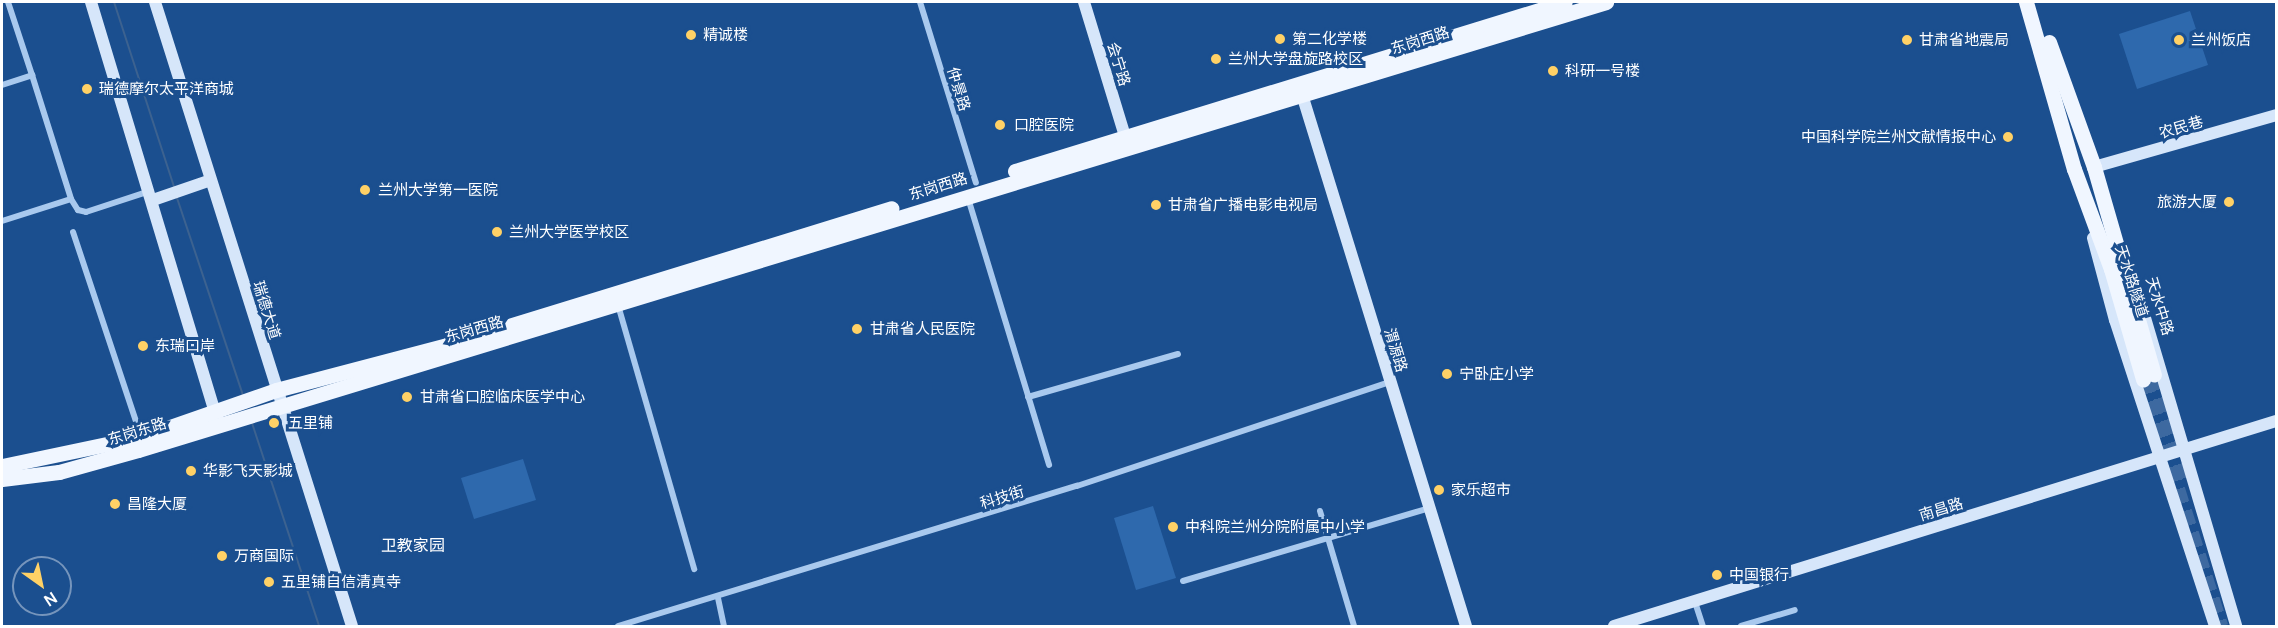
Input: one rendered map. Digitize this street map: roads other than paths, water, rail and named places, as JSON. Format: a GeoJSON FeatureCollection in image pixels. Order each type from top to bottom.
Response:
{"type":"FeatureCollection","features":[{"type":"Feature","properties":{"kind":"main road","name":"东岗西路"},"geometry":{"type":"LineString","coordinates":[[278,397],[972,189],[1300,88],[1565,2]]}},
{"type":"Feature","properties":{"kind":"main road","name":"东岗西路"},"geometry":{"type":"LineString","coordinates":[[278,397],[618,305],[972,189],[1125,136],[1606,2]]}},
{"type":"Feature","properties":{"kind":"main road"},"geometry":{"type":"LineString","coordinates":[[2026,2],[2082,196]]}},
{"type":"Feature","properties":{"kind":"main road","name":"天水中路"},"geometry":{"type":"LineString","coordinates":[[2036,2],[2101,189]]}},
{"type":"Feature","properties":{"kind":"main road","name":"天水路隧道"},"geometry":{"type":"LineString","coordinates":[[2082,196],[2111,268],[2149,377],[2101,189]]}},
{"type":"Feature","properties":{"kind":"main road","name":"东岗东路"},"geometry":{"type":"LineString","coordinates":[[2,466],[141,437],[222,407],[262,402],[278,397]]}},
{"type":"Feature","properties":{"kind":"main road","name":"东岗东路"},"geometry":{"type":"LineString","coordinates":[[2,479],[59,472],[224,423],[262,402]]}},
{"type":"Feature","properties":{"kind":"street"},"geometry":{"type":"LineString","coordinates":[[8,2],[71,199],[78,210],[86,212],[184,189],[211,180]]}},
{"type":"Feature","properties":{"kind":"street"},"geometry":{"type":"LineString","coordinates":[[91,2],[156,195],[222,407],[224,423]]}},
{"type":"Feature","properties":{"kind":"street","name":"瑞德大道"},"geometry":{"type":"LineString","coordinates":[[155,2],[352,627]]}},
{"type":"Feature","properties":{"kind":"street","name":"仲景路"},"geometry":{"type":"LineString","coordinates":[[920,2],[1048,465]]}},
{"type":"Feature","properties":{"kind":"street","name":"会宁路"},"geometry":{"type":"LineString","coordinates":[[1084,2],[1125,136]]}},
{"type":"Feature","properties":{"kind":"street"},"geometry":{"type":"LineString","coordinates":[[2,85],[32,75]]}},
{"type":"Feature","properties":{"kind":"street","name":"渭源路"},"geometry":{"type":"LineString","coordinates":[[1300,88],[1466,627]]}},
{"type":"Feature","properties":{"kind":"street","name":"农民巷"},"geometry":{"type":"LineString","coordinates":[[2094,168],[2277,115]]}},
{"type":"Feature","properties":{"kind":"street","name":"天水中路"},"geometry":{"type":"LineString","coordinates":[[2101,189],[2145,310],[2181,450],[2236,627]]}},
{"type":"Feature","properties":{"kind":"street"},"geometry":{"type":"LineString","coordinates":[[2082,196],[2115,320],[2162,456],[2215,627]]}},
{"type":"Feature","properties":{"kind":"street"},"geometry":{"type":"LineString","coordinates":[[2,221],[71,199]]}},
{"type":"Feature","properties":{"kind":"street"},"geometry":{"type":"LineString","coordinates":[[73,232],[141,437]]}},
{"type":"Feature","properties":{"kind":"street"},"geometry":{"type":"LineString","coordinates":[[618,305],[694,569]]}},
{"type":"Feature","properties":{"kind":"street"},"geometry":{"type":"LineString","coordinates":[[1028,397],[1178,354]]}},
{"type":"Feature","properties":{"kind":"street","name":"科技街"},"geometry":{"type":"LineString","coordinates":[[618,627],[718,598],[1390,382]]}},
{"type":"Feature","properties":{"kind":"street","name":"南昌路"},"geometry":{"type":"LineString","coordinates":[[1614,627],[2277,421]]}},
{"type":"Feature","properties":{"kind":"street"},"geometry":{"type":"LineString","coordinates":[[1184,581],[1429,508]]}},
{"type":"Feature","properties":{"kind":"street"},"geometry":{"type":"LineString","coordinates":[[1320,511],[1354,627]]}},
{"type":"Feature","properties":{"kind":"street"},"geometry":{"type":"LineString","coordinates":[[718,598],[724,627]]}},
{"type":"Feature","properties":{"kind":"street"},"geometry":{"type":"LineString","coordinates":[[1695,602],[1703,627]]}},
{"type":"Feature","properties":{"kind":"street"},"geometry":{"type":"LineString","coordinates":[[1741,627],[1795,610]]}},
{"type":"Feature","properties":{"kind":"waterway"},"geometry":{"type":"LineString","coordinates":[[114,2],[174,187]]}},
{"type":"Feature","properties":{"kind":"waterway"},"geometry":{"type":"LineString","coordinates":[[176,195],[243,395]]}},
{"type":"Feature","properties":{"kind":"waterway"},"geometry":{"type":"LineString","coordinates":[[251,420],[319,626]]}},
{"type":"Feature","properties":{"kind":"tunnel"},"geometry":{"type":"LineString","coordinates":[[2154,375],[2187,480]]}},
{"type":"Feature","properties":{"kind":"tunnel"},"geometry":{"type":"LineString","coordinates":[[2143,379],[2221,626]]}},
{"type":"Feature","properties":{"kind":"place","name":"精诚楼"},"geometry":{"type":"Point","coordinates":[691,35]}},
{"type":"Feature","properties":{"kind":"place","name":"第二化学楼"},"geometry":{"type":"Point","coordinates":[1280,39]}},
{"type":"Feature","properties":{"kind":"place","name":"甘肃省地震局"},"geometry":{"type":"Point","coordinates":[1907,40]}},
{"type":"Feature","properties":{"kind":"place","name":"兰州饭店"},"geometry":{"type":"Point","coordinates":[2179,40]}},
{"type":"Feature","properties":{"kind":"place","name":"兰州大学盘旋路校区"},"geometry":{"type":"Point","coordinates":[1216,59]}},
{"type":"Feature","properties":{"kind":"place","name":"科研一号楼"},"geometry":{"type":"Point","coordinates":[1553,71]}},
{"type":"Feature","properties":{"kind":"place","name":"瑞德摩尔太平洋商城"},"geometry":{"type":"Point","coordinates":[87,89]}},
{"type":"Feature","properties":{"kind":"place","name":"口腔医院"},"geometry":{"type":"Point","coordinates":[1000,125]}},
{"type":"Feature","properties":{"kind":"place","name":"中国科学院兰州文献情报中心"},"geometry":{"type":"Point","coordinates":[2008,137]}},
{"type":"Feature","properties":{"kind":"place","name":"兰州大学第一医院"},"geometry":{"type":"Point","coordinates":[365,190]}},
{"type":"Feature","properties":{"kind":"place","name":"旅游大厦"},"geometry":{"type":"Point","coordinates":[2229,202]}},
{"type":"Feature","properties":{"kind":"place","name":"甘肃省广播电影电视局"},"geometry":{"type":"Point","coordinates":[1156,205]}},
{"type":"Feature","properties":{"kind":"place","name":"兰州大学医学校区"},"geometry":{"type":"Point","coordinates":[497,232]}},
{"type":"Feature","properties":{"kind":"place","name":"甘肃省人民医院"},"geometry":{"type":"Point","coordinates":[857,329]}},
{"type":"Feature","properties":{"kind":"place","name":"东瑞口岸"},"geometry":{"type":"Point","coordinates":[143,346]}},
{"type":"Feature","properties":{"kind":"place","name":"宁卧庄小学"},"geometry":{"type":"Point","coordinates":[1447,374]}},
{"type":"Feature","properties":{"kind":"place","name":"甘肃省口腔临床医学中心"},"geometry":{"type":"Point","coordinates":[407,397]}},
{"type":"Feature","properties":{"kind":"place","name":"五里铺"},"geometry":{"type":"Point","coordinates":[274,423]}},
{"type":"Feature","properties":{"kind":"place","name":"华影飞天影城"},"geometry":{"type":"Point","coordinates":[191,471]}},
{"type":"Feature","properties":{"kind":"place","name":"家乐超市"},"geometry":{"type":"Point","coordinates":[1439,490]}},
{"type":"Feature","properties":{"kind":"place","name":"昌隆大厦"},"geometry":{"type":"Point","coordinates":[115,504]}},
{"type":"Feature","properties":{"kind":"place","name":"中科院兰州分院附属中小学"},"geometry":{"type":"Point","coordinates":[1173,527]}},
{"type":"Feature","properties":{"kind":"place","name":"万商国际"},"geometry":{"type":"Point","coordinates":[222,556]}},
{"type":"Feature","properties":{"kind":"place","name":"中国银行"},"geometry":{"type":"Point","coordinates":[1717,575]}},
{"type":"Feature","properties":{"kind":"place","name":"五里铺自信清真寺"},"geometry":{"type":"Point","coordinates":[269,582]}},
{"type":"Feature","properties":{"kind":"district","name":"卫教家园"},"geometry":{"type":"Point","coordinates":[413,545]}}]}
